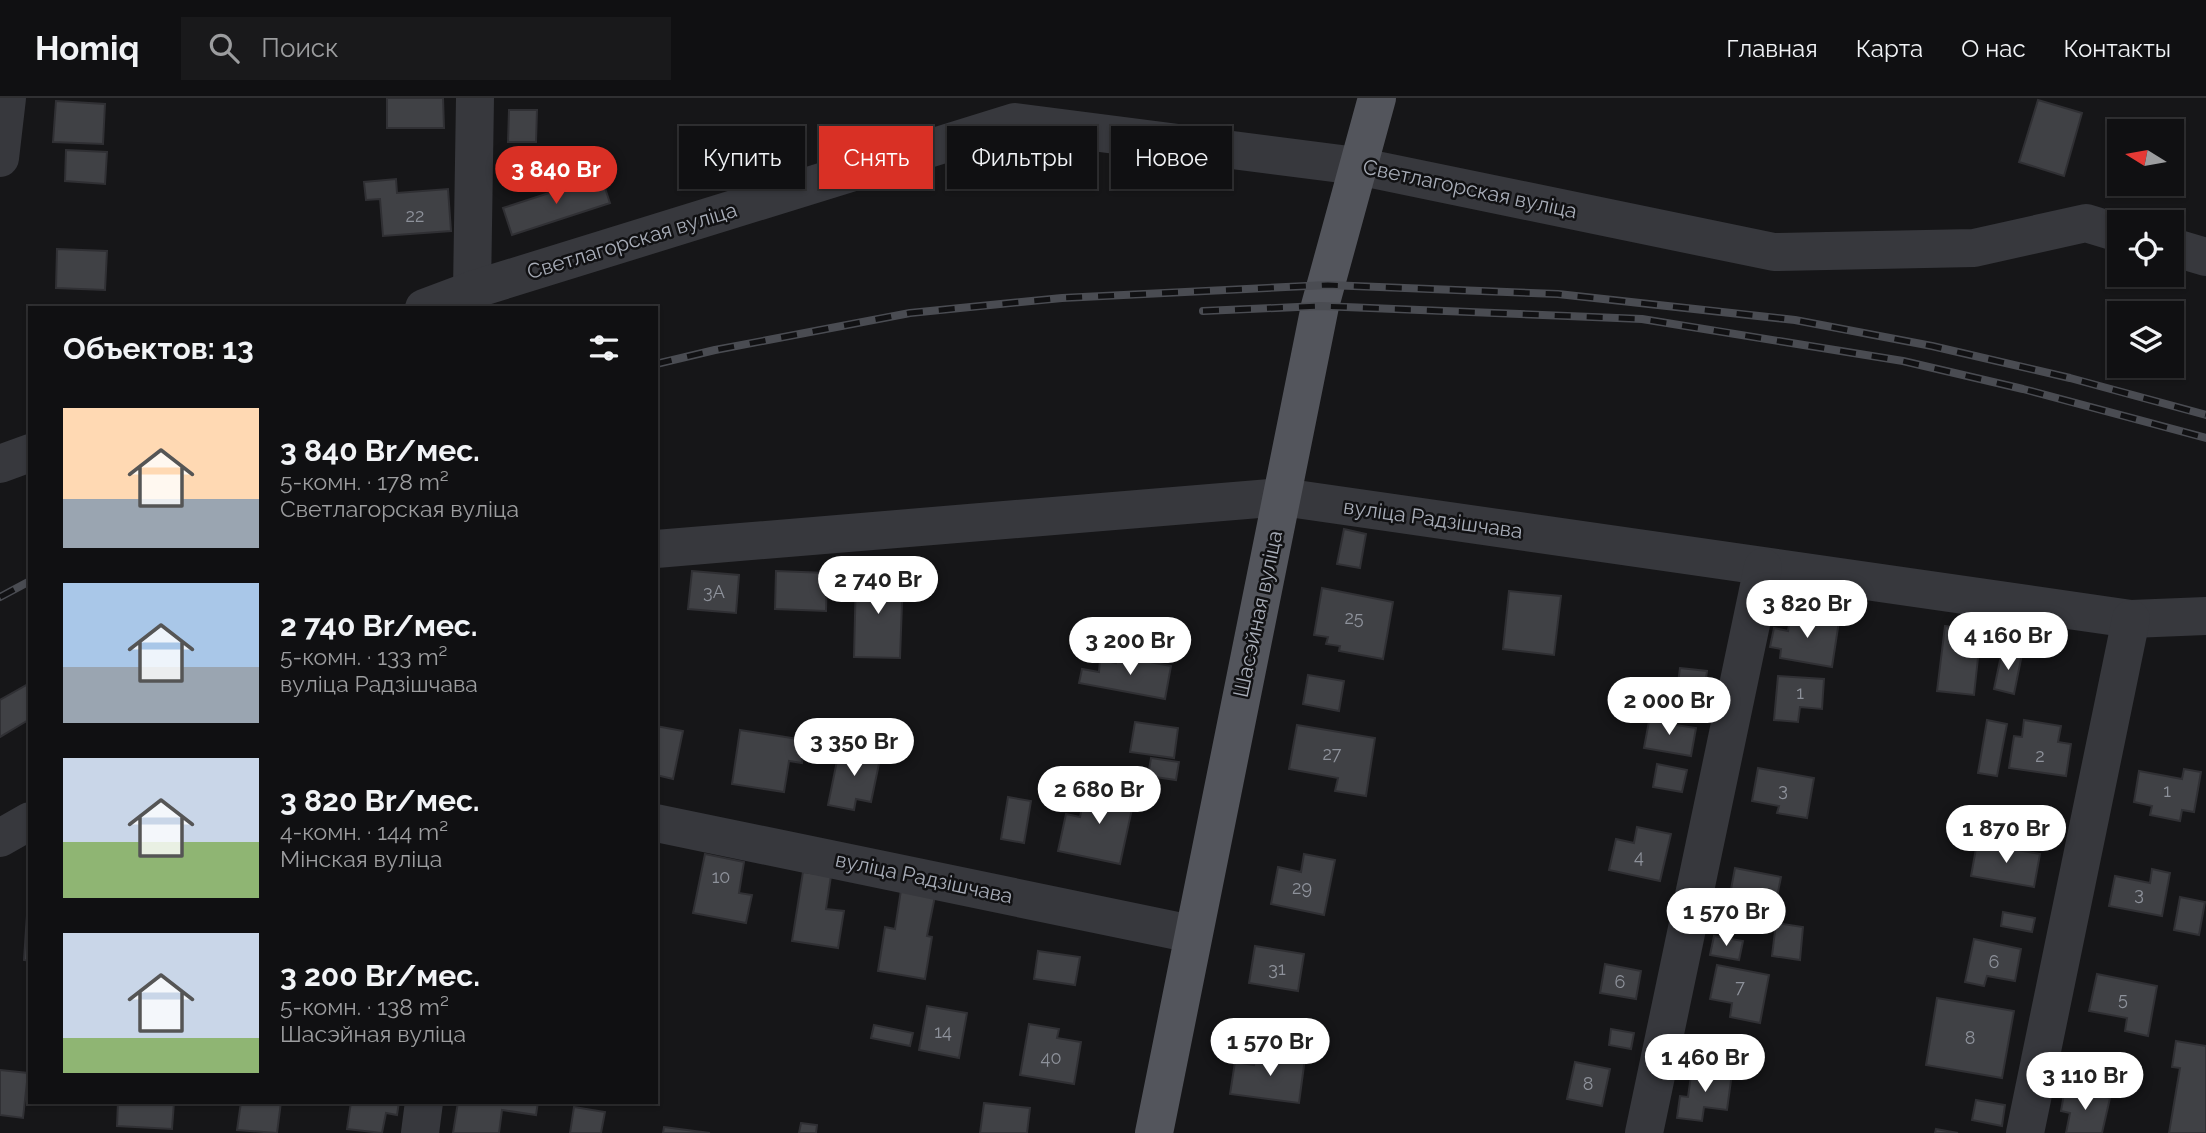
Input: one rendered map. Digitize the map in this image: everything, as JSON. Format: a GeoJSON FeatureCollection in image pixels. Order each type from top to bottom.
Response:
{"type":"FeatureCollection","features":[{"type":"Feature","properties":{"kind":"main road","name":"Шасэйная вуліца"},"geometry":{"type":"LineString","coordinates":[[1154,1133],[1320,306],[1328,285],[1357,166],[1377,98]]}},
{"type":"Feature","properties":{"kind":"street"},"geometry":{"type":"LineString","coordinates":[[0,158],[7,98]]}},
{"type":"Feature","properties":{"kind":"street"},"geometry":{"type":"LineString","coordinates":[[472,290],[475,98]]}},
{"type":"Feature","properties":{"kind":"street","name":"Светлагорская вуліца"},"geometry":{"type":"LineString","coordinates":[[429,306],[1015,110],[1357,166],[1774,252],[1974,248],[2086,223],[2107,229]]}},
{"type":"Feature","properties":{"kind":"street"},"geometry":{"type":"LineString","coordinates":[[2184,251],[2206,257]]}},
{"type":"Feature","properties":{"kind":"street"},"geometry":{"type":"LineString","coordinates":[[0,464],[28,454]]}},
{"type":"Feature","properties":{"kind":"street","name":"вуліца Радзішчава"},"geometry":{"type":"LineString","coordinates":[[658,549],[1282,497],[2131,619],[2206,616]]}},
{"type":"Feature","properties":{"kind":"street"},"geometry":{"type":"LineString","coordinates":[[1644,1133],[1763,567]]}},
{"type":"Feature","properties":{"kind":"street"},"geometry":{"type":"LineString","coordinates":[[2025,1133],[2131,619]]}},
{"type":"Feature","properties":{"kind":"street"},"geometry":{"type":"LineString","coordinates":[[0,838],[28,822]]}},
{"type":"Feature","properties":{"kind":"street","name":"вуліца Радзішчава"},"geometry":{"type":"LineString","coordinates":[[658,823],[1192,934]]}},
{"type":"Feature","properties":{"kind":"street"},"geometry":{"type":"LineString","coordinates":[[420,1133],[424,1104]]}},
{"type":"Feature","properties":{"kind":"building"},"geometry":{"type":"Polygon","coordinates":[[[387,98],[443,98],[444,128],[387,128],[387,98]]]}},
{"type":"Feature","properties":{"kind":"building"},"geometry":{"type":"Polygon","coordinates":[[[2038,100],[2082,113],[2064,176],[2019,162],[2038,100]]]}},
{"type":"Feature","properties":{"kind":"building"},"geometry":{"type":"Polygon","coordinates":[[[56,101],[105,104],[103,144],[53,142],[56,101]]]}},
{"type":"Feature","properties":{"kind":"building"},"geometry":{"type":"Polygon","coordinates":[[[509,110],[537,110],[536,142],[508,142],[509,110]]]}},
{"type":"Feature","properties":{"kind":"building"},"geometry":{"type":"Polygon","coordinates":[[[66,150],[107,152],[105,184],[65,181],[66,150]]]}},
{"type":"Feature","properties":{"kind":"building"},"geometry":{"type":"Polygon","coordinates":[[[601,176],[610,203],[512,235],[503,208],[601,176]]]}},
{"type":"Feature","properties":{"kind":"building"},"geometry":{"type":"Polygon","coordinates":[[[396,179],[397,193],[448,189],[451,231],[383,236],[380,199],[366,200],[364,182],[396,179]]]}},
{"type":"Feature","properties":{"kind":"building"},"geometry":{"type":"Polygon","coordinates":[[[57,249],[107,251],[105,290],[56,288],[57,249]]]}},
{"type":"Feature","properties":{"kind":"building"},"geometry":{"type":"Polygon","coordinates":[[[1344,529],[1366,534],[1360,568],[1337,564],[1344,529]]]}},
{"type":"Feature","properties":{"kind":"building"},"geometry":{"type":"Polygon","coordinates":[[[692,571],[739,575],[736,613],[688,609],[692,571]]]}},
{"type":"Feature","properties":{"kind":"building"},"geometry":{"type":"Polygon","coordinates":[[[776,571],[827,573],[826,611],[775,609],[776,571]]]}},
{"type":"Feature","properties":{"kind":"building"},"geometry":{"type":"Polygon","coordinates":[[[856,575],[903,576],[900,658],[854,657],[856,575]]]}},
{"type":"Feature","properties":{"kind":"building"},"geometry":{"type":"Polygon","coordinates":[[[1322,588],[1393,602],[1383,659],[1339,651],[1340,646],[1326,644],[1328,637],[1314,635],[1322,588]]]}},
{"type":"Feature","properties":{"kind":"building"},"geometry":{"type":"Polygon","coordinates":[[[1509,591],[1561,596],[1554,655],[1503,649],[1509,591]]]}},
{"type":"Feature","properties":{"kind":"building"},"geometry":{"type":"Polygon","coordinates":[[[1791,613],[1839,621],[1832,667],[1780,658],[1781,649],[1770,647],[1774,628],[1788,631],[1791,613]]]}},
{"type":"Feature","properties":{"kind":"building"},"geometry":{"type":"Polygon","coordinates":[[[1945,626],[1981,630],[1974,695],[1937,691],[1945,626]]]}},
{"type":"Feature","properties":{"kind":"building"},"geometry":{"type":"Polygon","coordinates":[[[2002,651],[2022,654],[2014,694],[1994,689],[2002,651]]]}},
{"type":"Feature","properties":{"kind":"building"},"geometry":{"type":"Polygon","coordinates":[[[1118,656],[1171,666],[1165,699],[1079,683],[1082,669],[1099,672],[1100,660],[1116,663],[1118,656]]]}},
{"type":"Feature","properties":{"kind":"building"},"geometry":{"type":"Polygon","coordinates":[[[1680,668],[1707,671],[1702,709],[1675,706],[1680,668]]]}},
{"type":"Feature","properties":{"kind":"building"},"geometry":{"type":"Polygon","coordinates":[[[1308,675],[1344,681],[1339,711],[1303,704],[1308,675]]]}},
{"type":"Feature","properties":{"kind":"building"},"geometry":{"type":"Polygon","coordinates":[[[1778,676],[1824,679],[1822,709],[1800,707],[1798,722],[1774,720],[1778,676]]]}},
{"type":"Feature","properties":{"kind":"building"},"geometry":{"type":"Polygon","coordinates":[[[28,684],[28,720],[0,737],[0,700],[28,684]]]}},
{"type":"Feature","properties":{"kind":"building"},"geometry":{"type":"Polygon","coordinates":[[[1650,716],[1670,719],[1669,724],[1696,728],[1691,756],[1644,748],[1650,716]]]}},
{"type":"Feature","properties":{"kind":"building"},"geometry":{"type":"Polygon","coordinates":[[[1987,720],[2007,724],[1997,776],[1978,773],[1987,720]]]}},
{"type":"Feature","properties":{"kind":"building"},"geometry":{"type":"Polygon","coordinates":[[[2024,720],[2061,726],[2058,742],[2071,744],[2066,776],[2009,768],[2014,736],[2022,737],[2024,720]]]}},
{"type":"Feature","properties":{"kind":"building"},"geometry":{"type":"Polygon","coordinates":[[[1135,722],[1178,728],[1174,758],[1130,752],[1135,722]]]}},
{"type":"Feature","properties":{"kind":"building"},"geometry":{"type":"Polygon","coordinates":[[[1297,725],[1375,738],[1366,796],[1335,791],[1338,778],[1289,769],[1297,725]]]}},
{"type":"Feature","properties":{"kind":"building"},"geometry":{"type":"Polygon","coordinates":[[[658,726],[683,731],[673,779],[658,775],[658,726]]]}},
{"type":"Feature","properties":{"kind":"building"},"geometry":{"type":"Polygon","coordinates":[[[740,730],[805,740],[802,763],[789,761],[784,792],[732,784],[740,730]]]}},
{"type":"Feature","properties":{"kind":"building"},"geometry":{"type":"Polygon","coordinates":[[[840,746],[881,754],[871,802],[856,799],[854,810],[828,805],[840,746]]]}},
{"type":"Feature","properties":{"kind":"building"},"geometry":{"type":"Polygon","coordinates":[[[1151,758],[1179,762],[1176,780],[1148,776],[1151,758]]]}},
{"type":"Feature","properties":{"kind":"building"},"geometry":{"type":"Polygon","coordinates":[[[1657,764],[1687,770],[1682,792],[1653,787],[1657,764]]]}},
{"type":"Feature","properties":{"kind":"building"},"geometry":{"type":"Polygon","coordinates":[[[1758,768],[1814,778],[1807,818],[1777,813],[1779,806],[1752,801],[1758,768]]]}},
{"type":"Feature","properties":{"kind":"building"},"geometry":{"type":"Polygon","coordinates":[[[2184,769],[2201,772],[2194,812],[2182,810],[2180,821],[2150,815],[2152,806],[2134,802],[2139,771],[2182,779],[2184,769]]]}},
{"type":"Feature","properties":{"kind":"building"},"geometry":{"type":"Polygon","coordinates":[[[1087,784],[1135,795],[1120,864],[1058,851],[1066,814],[1080,817],[1087,784]]]}},
{"type":"Feature","properties":{"kind":"building"},"geometry":{"type":"Polygon","coordinates":[[[1008,797],[1031,801],[1024,843],[1001,839],[1008,797]]]}},
{"type":"Feature","properties":{"kind":"building"},"geometry":{"type":"Polygon","coordinates":[[[1637,827],[1671,834],[1660,881],[1609,870],[1616,839],[1634,843],[1637,827]]]}},
{"type":"Feature","properties":{"kind":"building"},"geometry":{"type":"Polygon","coordinates":[[[1977,843],[2040,854],[2034,887],[1971,876],[1977,843]]]}},
{"type":"Feature","properties":{"kind":"building"},"geometry":{"type":"Polygon","coordinates":[[[705,854],[744,862],[739,893],[752,895],[746,923],[693,913],[705,854]]]}},
{"type":"Feature","properties":{"kind":"building"},"geometry":{"type":"Polygon","coordinates":[[[1304,854],[1335,860],[1324,915],[1271,904],[1278,867],[1301,872],[1304,854]]]}},
{"type":"Feature","properties":{"kind":"building"},"geometry":{"type":"Polygon","coordinates":[[[1735,868],[1781,877],[1774,912],[1758,909],[1756,922],[1726,916],[1735,868]]]}},
{"type":"Feature","properties":{"kind":"building"},"geometry":{"type":"Polygon","coordinates":[[[2152,869],[2170,873],[2162,916],[2109,906],[2115,876],[2150,883],[2152,869]]]}},
{"type":"Feature","properties":{"kind":"building"},"geometry":{"type":"Polygon","coordinates":[[[803,872],[831,876],[826,909],[844,911],[838,948],[792,941],[803,872]]]}},
{"type":"Feature","properties":{"kind":"building"},"geometry":{"type":"Polygon","coordinates":[[[901,890],[935,896],[927,936],[932,937],[925,979],[878,971],[885,927],[895,929],[901,890]]]}},
{"type":"Feature","properties":{"kind":"building"},"geometry":{"type":"Polygon","coordinates":[[[2180,897],[2205,902],[2199,935],[2174,930],[2180,897]]]}},
{"type":"Feature","properties":{"kind":"building"},"geometry":{"type":"Polygon","coordinates":[[[2003,912],[2035,918],[2032,932],[2001,926],[2003,912]]]}},
{"type":"Feature","properties":{"kind":"building"},"geometry":{"type":"Polygon","coordinates":[[[27,915],[28,915],[28,961],[24,960],[27,915]]]}},
{"type":"Feature","properties":{"kind":"building"},"geometry":{"type":"Polygon","coordinates":[[[1776,923],[1803,927],[1800,960],[1772,956],[1776,923]]]}},
{"type":"Feature","properties":{"kind":"building"},"geometry":{"type":"Polygon","coordinates":[[[1714,936],[1743,941],[1739,960],[1710,955],[1714,936]]]}},
{"type":"Feature","properties":{"kind":"building"},"geometry":{"type":"Polygon","coordinates":[[[1974,939],[2021,949],[2015,981],[1987,976],[1984,986],[1965,982],[1974,939]]]}},
{"type":"Feature","properties":{"kind":"building"},"geometry":{"type":"Polygon","coordinates":[[[1255,946],[1304,954],[1298,991],[1249,983],[1255,946]]]}},
{"type":"Feature","properties":{"kind":"building"},"geometry":{"type":"Polygon","coordinates":[[[1038,951],[1080,957],[1075,985],[1034,979],[1038,951]]]}},
{"type":"Feature","properties":{"kind":"building"},"geometry":{"type":"Polygon","coordinates":[[[1605,964],[1641,971],[1636,999],[1600,993],[1605,964]]]}},
{"type":"Feature","properties":{"kind":"building"},"geometry":{"type":"Polygon","coordinates":[[[1717,965],[1769,975],[1760,1023],[1730,1017],[1732,1003],[1710,999],[1717,965]]]}},
{"type":"Feature","properties":{"kind":"building"},"geometry":{"type":"Polygon","coordinates":[[[2097,974],[2157,986],[2148,1036],[2125,1031],[2127,1018],[2089,1011],[2097,974]]]}},
{"type":"Feature","properties":{"kind":"building"},"geometry":{"type":"Polygon","coordinates":[[[1937,998],[2014,1011],[2002,1078],[1926,1065],[1937,998]]]}},
{"type":"Feature","properties":{"kind":"building"},"geometry":{"type":"Polygon","coordinates":[[[927,1006],[967,1013],[959,1058],[919,1050],[927,1006]]]}},
{"type":"Feature","properties":{"kind":"building"},"geometry":{"type":"Polygon","coordinates":[[[1029,1024],[1059,1029],[1057,1038],[1081,1042],[1074,1084],[1020,1075],[1029,1024]]]}},
{"type":"Feature","properties":{"kind":"building"},"geometry":{"type":"Polygon","coordinates":[[[874,1025],[913,1033],[910,1046],[871,1038],[874,1025]]]}},
{"type":"Feature","properties":{"kind":"building"},"geometry":{"type":"Polygon","coordinates":[[[1611,1029],[1634,1033],[1631,1049],[1609,1045],[1611,1029]]]}},
{"type":"Feature","properties":{"kind":"building"},"geometry":{"type":"Polygon","coordinates":[[[2176,1041],[2206,1046],[2206,1133],[2169,1133],[2180,1068],[2172,1067],[2176,1041]]]}},
{"type":"Feature","properties":{"kind":"building"},"geometry":{"type":"Polygon","coordinates":[[[1256,1051],[1305,1058],[1299,1103],[1230,1094],[1235,1062],[1254,1065],[1256,1051]]]}},
{"type":"Feature","properties":{"kind":"building"},"geometry":{"type":"Polygon","coordinates":[[[1575,1062],[1610,1069],[1602,1106],[1567,1099],[1575,1062]]]}},
{"type":"Feature","properties":{"kind":"building"},"geometry":{"type":"Polygon","coordinates":[[[1692,1068],[1732,1073],[1727,1110],[1704,1107],[1702,1121],[1677,1118],[1680,1096],[1688,1097],[1692,1068]]]}},
{"type":"Feature","properties":{"kind":"building"},"geometry":{"type":"Polygon","coordinates":[[[0,1070],[28,1073],[23,1118],[0,1115],[0,1070]]]}},
{"type":"Feature","properties":{"kind":"building"},"geometry":{"type":"Polygon","coordinates":[[[2065,1088],[2110,1098],[2102,1133],[2066,1133],[2070,1113],[2061,1111],[2065,1088]]]}},
{"type":"Feature","properties":{"kind":"building"},"geometry":{"type":"Polygon","coordinates":[[[1976,1100],[2005,1105],[2002,1126],[1972,1120],[1976,1100]]]}},
{"type":"Feature","properties":{"kind":"building"},"geometry":{"type":"Polygon","coordinates":[[[984,1103],[1030,1108],[1027,1133],[980,1133],[984,1103]]]}},
{"type":"Feature","properties":{"kind":"building"},"geometry":{"type":"Polygon","coordinates":[[[118,1104],[174,1104],[172,1129],[117,1126],[118,1104]]]}},
{"type":"Feature","properties":{"kind":"building"},"geometry":{"type":"Polygon","coordinates":[[[241,1104],[281,1104],[277,1133],[237,1130],[241,1104]]]}},
{"type":"Feature","properties":{"kind":"building"},"geometry":{"type":"Polygon","coordinates":[[[351,1104],[399,1104],[397,1115],[386,1113],[382,1133],[347,1129],[351,1104]]]}},
{"type":"Feature","properties":{"kind":"building"},"geometry":{"type":"Polygon","coordinates":[[[458,1104],[538,1104],[536,1115],[502,1110],[499,1133],[453,1133],[458,1104]]]}},
{"type":"Feature","properties":{"kind":"building"},"geometry":{"type":"Polygon","coordinates":[[[574,1107],[605,1112],[601,1133],[570,1133],[574,1107]]]}},
{"type":"Feature","properties":{"kind":"building"},"geometry":{"type":"Polygon","coordinates":[[[801,1123],[817,1125],[816,1133],[799,1133],[801,1123]]]}},
{"type":"Feature","properties":{"kind":"building"},"geometry":{"type":"Polygon","coordinates":[[[664,1127],[710,1133],[663,1133],[664,1127]]]}},
{"type":"Feature","properties":{"kind":"building"},"geometry":{"type":"Polygon","coordinates":[[[1936,1129],[1958,1133],[1935,1133],[1936,1129]]]}},
{"type":"Feature","properties":{"kind":"railway"},"geometry":{"type":"LineString","coordinates":[[658,364],[910,313],[1062,298],[1328,285],[1558,294],[1795,320],[1932,346],[2070,378],[2206,415]]}},
{"type":"Feature","properties":{"kind":"railway"},"geometry":{"type":"LineString","coordinates":[[1203,311],[1320,306],[1642,319],[1903,361],[2023,389],[2206,438]]}},
{"type":"Feature","properties":{"kind":"railway"},"geometry":{"type":"LineString","coordinates":[[0,597],[28,582]]}}]}
